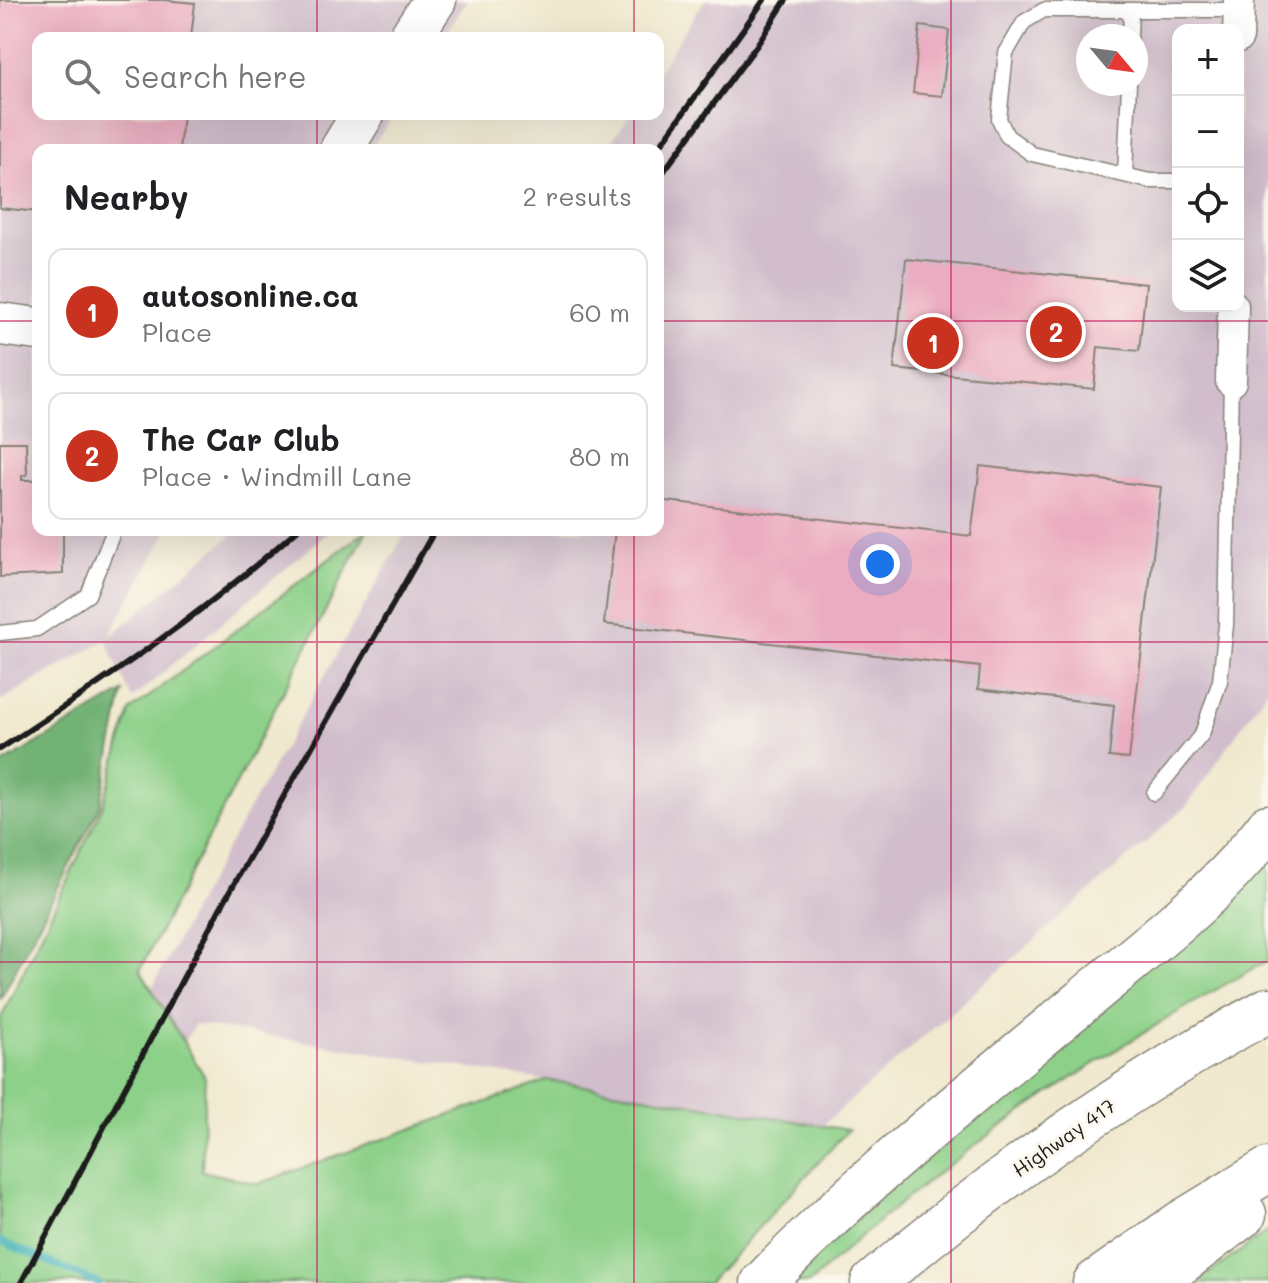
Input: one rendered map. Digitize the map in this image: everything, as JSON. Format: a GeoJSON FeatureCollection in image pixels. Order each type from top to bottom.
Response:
{"type":"FeatureCollection","features":[{"type":"Feature","properties":{"kind":"highway"},"geometry":{"type":"LineString","coordinates":[[763,1283],[825,1221],[900,1154],[1181,917],[1228,872],[1268,827]]}},
{"type":"Feature","properties":{"kind":"highway"},"geometry":{"type":"LineString","coordinates":[[1002,1182],[1079,1117],[1158,1057],[1268,989]]}},
{"type":"Feature","properties":{"kind":"highway","name":"Highway 417"},"geometry":{"type":"LineString","coordinates":[[873,1283],[947,1221],[1002,1182],[1170,1066],[1268,1010]]}},
{"type":"Feature","properties":{"kind":"highway"},"geometry":{"type":"LineString","coordinates":[[1095,1283],[1181,1223],[1268,1170]]}},
{"type":"Feature","properties":{"kind":"highway"},"geometry":{"type":"LineString","coordinates":[[1154,1283],[1268,1198]]}},
{"type":"Feature","properties":{"kind":"street"},"geometry":{"type":"LineString","coordinates":[[414,32],[435,0]]}},
{"type":"Feature","properties":{"kind":"street"},"geometry":{"type":"LineString","coordinates":[[345,144],[359,120]]}},
{"type":"Feature","properties":{"kind":"street"},"geometry":{"type":"LineString","coordinates":[[1231,381],[1233,312]]}},
{"type":"Feature","properties":{"kind":"street"},"geometry":{"type":"LineString","coordinates":[[0,324],[32,328]]}},
{"type":"Feature","properties":{"kind":"lane"},"geometry":{"type":"LineString","coordinates":[[1172,181],[1150,181],[1032,154],[1007,136],[999,119],[1006,53],[1024,22],[1044,10],[1131,10],[1238,16]]}},
{"type":"Feature","properties":{"kind":"lane"},"geometry":{"type":"LineString","coordinates":[[1130,24],[1131,10]]}},
{"type":"Feature","properties":{"kind":"lane"},"geometry":{"type":"LineString","coordinates":[[1125,175],[1128,96]]}},
{"type":"Feature","properties":{"kind":"lane"},"geometry":{"type":"LineString","coordinates":[[1154,793],[1202,734],[1220,681],[1226,625],[1231,381]]}},
{"type":"Feature","properties":{"kind":"lane"},"geometry":{"type":"LineString","coordinates":[[0,633],[37,629],[88,595],[112,536]]}},
{"type":"Feature","properties":{"kind":"shaded area"},"geometry":{"type":"Polygon","coordinates":[[[0,0],[468,0],[447,32],[32,32],[32,120],[390,120],[374,144],[32,144],[32,536],[165,536],[108,638],[231,536],[324,536],[132,699],[106,640],[0,701],[0,0]]]}},
{"type":"Feature","properties":{"kind":"shaded area"},"geometry":{"type":"Polygon","coordinates":[[[705,0],[1268,0],[1268,689],[1185,808],[823,1125],[195,1024],[86,1197],[53,1178],[199,898],[404,536],[664,536],[664,144],[610,144],[626,120],[664,120],[664,62],[705,0]]]}},
{"type":"Feature","properties":{"kind":"green space"},"geometry":{"type":"Polygon","coordinates":[[[359,536],[364,536],[140,970],[205,1077],[202,1171],[258,1184],[548,1080],[848,1130],[708,1283],[0,1283],[0,1020],[102,808],[130,711],[359,536]]]}},
{"type":"Feature","properties":{"kind":"green space"},"geometry":{"type":"Polygon","coordinates":[[[123,692],[100,806],[0,1000],[0,765],[123,692]]]}},
{"type":"Feature","properties":{"kind":"green space"},"geometry":{"type":"Polygon","coordinates":[[[1268,852],[1268,960],[1147,1031],[1029,1107],[916,1191],[810,1283],[784,1283],[1268,852]]]}},
{"type":"Feature","properties":{"kind":"green space"},"geometry":{"type":"Polygon","coordinates":[[[1268,1231],[1268,1283],[1196,1283],[1268,1231]]]}},
{"type":"Feature","properties":{"kind":"building"},"geometry":{"type":"Polygon","coordinates":[[[0,0],[163,0],[195,3],[192,32],[32,32],[32,120],[182,120],[180,144],[32,144],[32,211],[0,208],[0,0]]]}},
{"type":"Feature","properties":{"kind":"building"},"geometry":{"type":"Polygon","coordinates":[[[920,26],[949,30],[942,96],[913,93],[920,26]]]}},
{"type":"Feature","properties":{"kind":"building"},"geometry":{"type":"Polygon","coordinates":[[[906,259],[1146,284],[1139,351],[1098,347],[1094,389],[894,369],[906,259]]]}},
{"type":"Feature","properties":{"kind":"building"},"geometry":{"type":"Polygon","coordinates":[[[0,442],[26,442],[27,475],[22,475],[22,480],[32,480],[32,536],[63,536],[63,574],[0,577],[0,442]]]}},
{"type":"Feature","properties":{"kind":"building"},"geometry":{"type":"Polygon","coordinates":[[[980,466],[1161,487],[1129,759],[1109,757],[1114,705],[978,689],[980,667],[604,624],[614,536],[664,536],[664,501],[971,536],[980,466]]]}},
{"type":"Feature","properties":{"kind":"waterway"},"geometry":{"type":"LineString","coordinates":[[0,1241],[98,1283]]}},
{"type":"Feature","properties":{"kind":"railway"},"geometry":{"type":"LineString","coordinates":[[661,144],[764,0]]}},
{"type":"Feature","properties":{"kind":"railway"},"geometry":{"type":"LineString","coordinates":[[664,171],[757,45],[786,0]]}},
{"type":"Feature","properties":{"kind":"railway"},"geometry":{"type":"LineString","coordinates":[[0,749],[153,645],[290,536]]}},
{"type":"Feature","properties":{"kind":"railway"},"geometry":{"type":"LineString","coordinates":[[21,1283],[221,907],[432,536]]}},
{"type":"Feature","properties":{"kind":"place","name":"The Car Club"},"geometry":{"type":"Point","coordinates":[1056,332]}},
{"type":"Feature","properties":{"kind":"place","name":"autosonline.ca"},"geometry":{"type":"Point","coordinates":[933,343]}}]}
